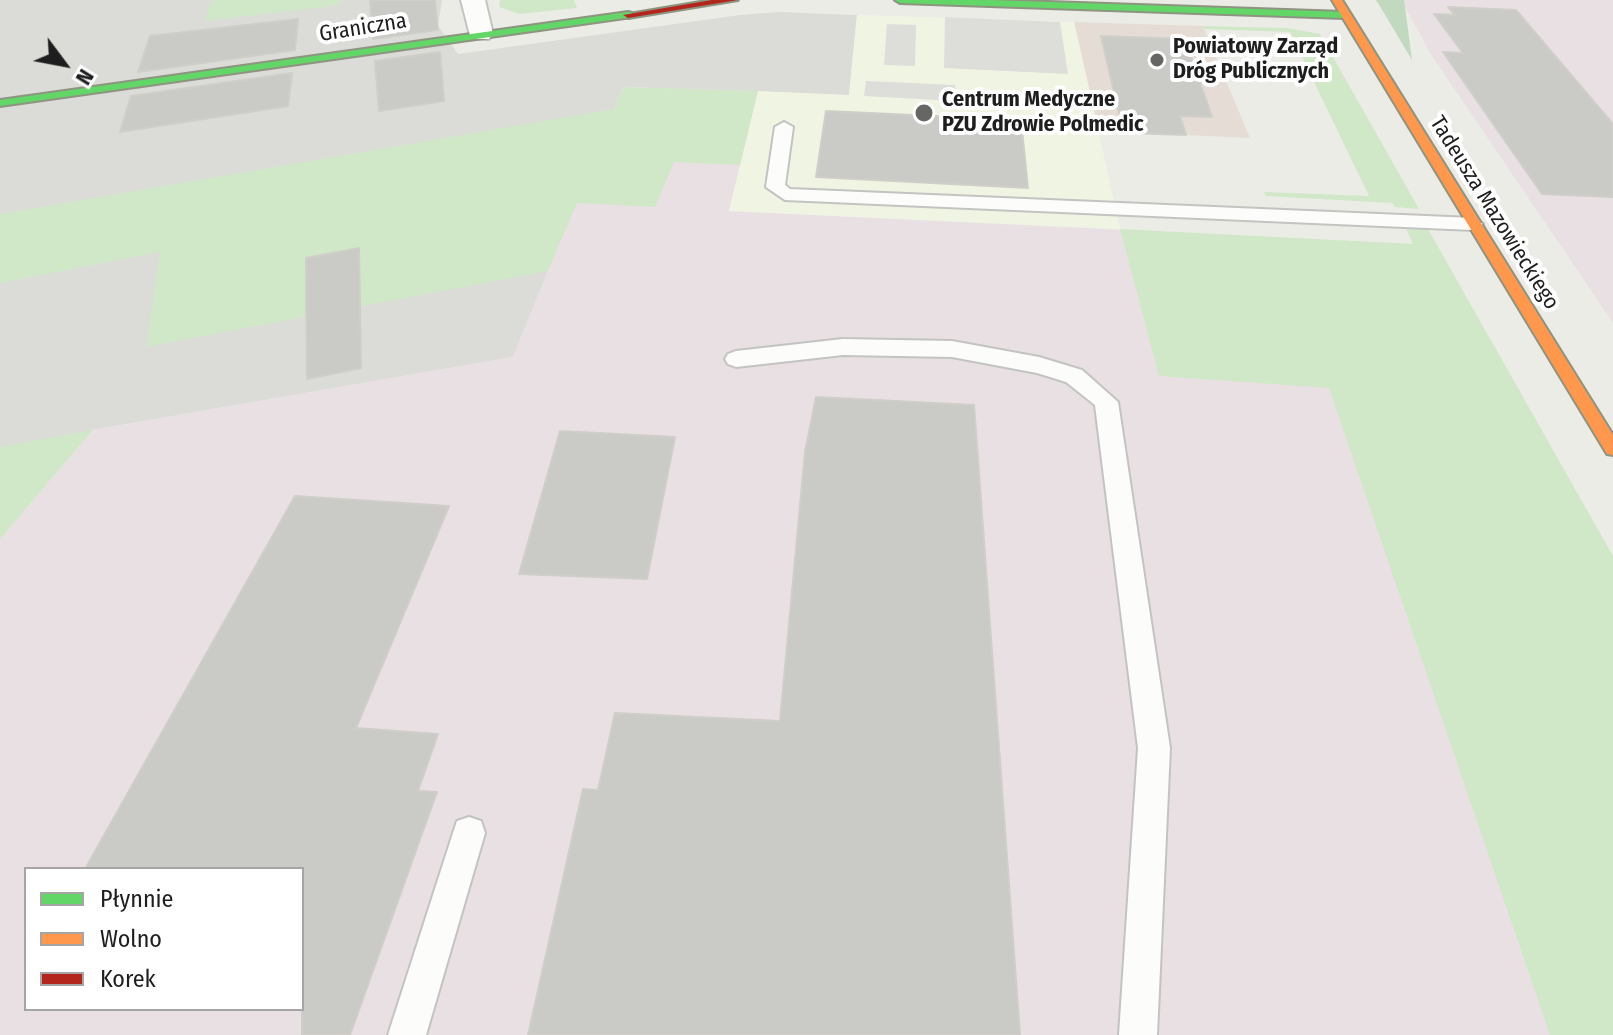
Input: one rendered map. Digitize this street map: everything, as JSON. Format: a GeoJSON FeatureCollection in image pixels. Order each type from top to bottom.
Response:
{"type":"FeatureCollection","features":[{"type":"Feature","properties":{"kind":"street"},"geometry":{"type":"LineString","coordinates":[[473,0],[480,34]]}},
{"type":"Feature","properties":{"kind":"street","name":"Graniczna"},"geometry":{"type":"LineString","coordinates":[[0,103],[733,0]]}},
{"type":"Feature","properties":{"kind":"street"},"geometry":{"type":"LineString","coordinates":[[900,0],[1341,8]]}},
{"type":"Feature","properties":{"kind":"street","name":"Tadeusza Mazowieckiego"},"geometry":{"type":"LineString","coordinates":[[1341,8],[1613,449]]}},
{"type":"Feature","properties":{"kind":"lane"},"geometry":{"type":"LineString","coordinates":[[784,127],[775,187],[785,194],[1473,224]]}},
{"type":"Feature","properties":{"kind":"lane"},"geometry":{"type":"LineString","coordinates":[[736,359],[843,347],[952,349],[1039,365],[1074,376],[1106,402],[1154,748],[1138,1035]]}},
{"type":"Feature","properties":{"kind":"lane"},"geometry":{"type":"LineString","coordinates":[[407,1035],[469,833]]}},
{"type":"Feature","properties":{"kind":"shaded area"},"geometry":{"type":"Polygon","coordinates":[[[0,0],[442,0],[438,26],[458,54],[740,15],[778,12],[857,15],[849,95],[623,87],[513,357],[92,430],[0,539],[0,0]]]}},
{"type":"Feature","properties":{"kind":"shaded area"},"geometry":{"type":"Polygon","coordinates":[[[1401,0],[1613,0],[1613,323],[1430,53],[1401,0]]]}},
{"type":"Feature","properties":{"kind":"shaded area","name":"Centrum Medyczne PZU Zdrowie Polmedic"},"geometry":{"type":"Polygon","coordinates":[[[857,15],[1074,22],[1120,229],[729,211],[758,91],[849,95],[857,15]]]}},
{"type":"Feature","properties":{"kind":"shaded area"},"geometry":{"type":"Polygon","coordinates":[[[945,17],[1060,22],[1068,74],[944,68],[945,17]]]}},
{"type":"Feature","properties":{"kind":"shaded area","name":"Powiatowy Zarząd Dróg Publicznych"},"geometry":{"type":"Polygon","coordinates":[[[1074,22],[1203,26],[1250,138],[1099,131],[1074,22]]]}},
{"type":"Feature","properties":{"kind":"shaded area"},"geometry":{"type":"Polygon","coordinates":[[[887,24],[916,25],[915,66],[884,65],[887,24]]]}},
{"type":"Feature","properties":{"kind":"shaded area"},"geometry":{"type":"Polygon","coordinates":[[[866,81],[955,85],[956,101],[864,96],[866,81]]]}},
{"type":"Feature","properties":{"kind":"shaded area"},"geometry":{"type":"Polygon","coordinates":[[[623,87],[758,91],[729,211],[1414,244],[1613,1035],[0,1035],[0,539],[92,430],[513,357],[623,87]]]}},
{"type":"Feature","properties":{"kind":"green space"},"geometry":{"type":"Polygon","coordinates":[[[212,0],[341,0],[341,5],[204,21],[212,0]]]}},
{"type":"Feature","properties":{"kind":"green space"},"geometry":{"type":"Polygon","coordinates":[[[500,0],[574,0],[577,8],[519,14],[499,7],[500,0]]]}},
{"type":"Feature","properties":{"kind":"green space"},"geometry":{"type":"Polygon","coordinates":[[[1376,0],[1404,0],[1412,60],[1384,13],[1376,0]]]}},
{"type":"Feature","properties":{"kind":"green space"},"geometry":{"type":"Polygon","coordinates":[[[1203,26],[1287,28],[1320,34],[1419,209],[1395,207],[1392,203],[1266,196],[1264,192],[1369,196],[1290,32],[1205,29],[1203,26]]]}},
{"type":"Feature","properties":{"kind":"green space"},"geometry":{"type":"Polygon","coordinates":[[[623,87],[758,91],[740,165],[674,162],[655,207],[577,203],[548,271],[146,347],[160,252],[0,283],[0,214],[614,109],[623,87]]]}},
{"type":"Feature","properties":{"kind":"green space"},"geometry":{"type":"Polygon","coordinates":[[[1120,229],[1413,244],[1406,229],[1428,229],[1613,556],[1613,1035],[1550,1035],[1329,388],[1159,376],[1120,229]]]}},
{"type":"Feature","properties":{"kind":"green space"},"geometry":{"type":"Polygon","coordinates":[[[92,431],[0,539],[0,447],[92,431]]]}},
{"type":"Feature","properties":{"kind":"building"},"geometry":{"type":"Polygon","coordinates":[[[370,0],[435,0],[438,30],[373,39],[370,0]]]}},
{"type":"Feature","properties":{"kind":"building"},"geometry":{"type":"Polygon","coordinates":[[[1448,7],[1516,10],[1613,124],[1613,197],[1542,194],[1443,52],[1463,53],[1434,14],[1455,15],[1448,7]]]}},
{"type":"Feature","properties":{"kind":"building"},"geometry":{"type":"Polygon","coordinates":[[[298,19],[295,50],[138,72],[150,36],[298,19]]]}},
{"type":"Feature","properties":{"kind":"building"},"geometry":{"type":"Polygon","coordinates":[[[1101,36],[1185,39],[1212,117],[1180,116],[1186,135],[1128,133],[1124,113],[1119,113],[1101,36]]]}},
{"type":"Feature","properties":{"kind":"building"},"geometry":{"type":"Polygon","coordinates":[[[440,52],[444,101],[379,111],[375,61],[440,52]]]}},
{"type":"Feature","properties":{"kind":"building"},"geometry":{"type":"Polygon","coordinates":[[[292,73],[288,106],[120,132],[131,96],[292,73]]]}},
{"type":"Feature","properties":{"kind":"building"},"geometry":{"type":"Polygon","coordinates":[[[826,111],[1021,120],[1028,188],[816,177],[826,111]]]}},
{"type":"Feature","properties":{"kind":"building"},"geometry":{"type":"Polygon","coordinates":[[[359,248],[361,368],[307,379],[306,258],[359,248]]]}},
{"type":"Feature","properties":{"kind":"building"},"geometry":{"type":"Polygon","coordinates":[[[816,397],[974,405],[1020,1035],[528,1035],[583,789],[598,790],[615,713],[780,721],[805,452],[816,397]]]}},
{"type":"Feature","properties":{"kind":"building"},"geometry":{"type":"Polygon","coordinates":[[[560,431],[675,437],[647,579],[519,574],[560,431]]]}},
{"type":"Feature","properties":{"kind":"building"},"geometry":{"type":"Polygon","coordinates":[[[295,496],[449,506],[356,728],[438,734],[418,791],[437,792],[350,1035],[302,1035],[304,867],[86,867],[295,496]]]}},
{"type":"Feature","properties":{"kind":"traffic: fast"},"geometry":{"type":"LineString","coordinates":[[900,0],[1345,15]]}},
{"type":"Feature","properties":{"kind":"traffic: fast"},"geometry":{"type":"LineString","coordinates":[[0,103],[628,15]]}},
{"type":"Feature","properties":{"kind":"traffic: slow"},"geometry":{"type":"LineString","coordinates":[[1337,0],[1613,449]]}},
{"type":"Feature","properties":{"kind":"traffic: jam"},"geometry":{"type":"LineString","coordinates":[[628,15],[733,0]]}},
{"type":"Feature","properties":{"kind":"place","name":"Powiatowy Zarząd Dróg Publicznych"},"geometry":{"type":"Point","coordinates":[1157,60]}},
{"type":"Feature","properties":{"kind":"place","name":"Centrum Medyczne PZU Zdrowie Polmedic"},"geometry":{"type":"Point","coordinates":[924,113]}}]}
